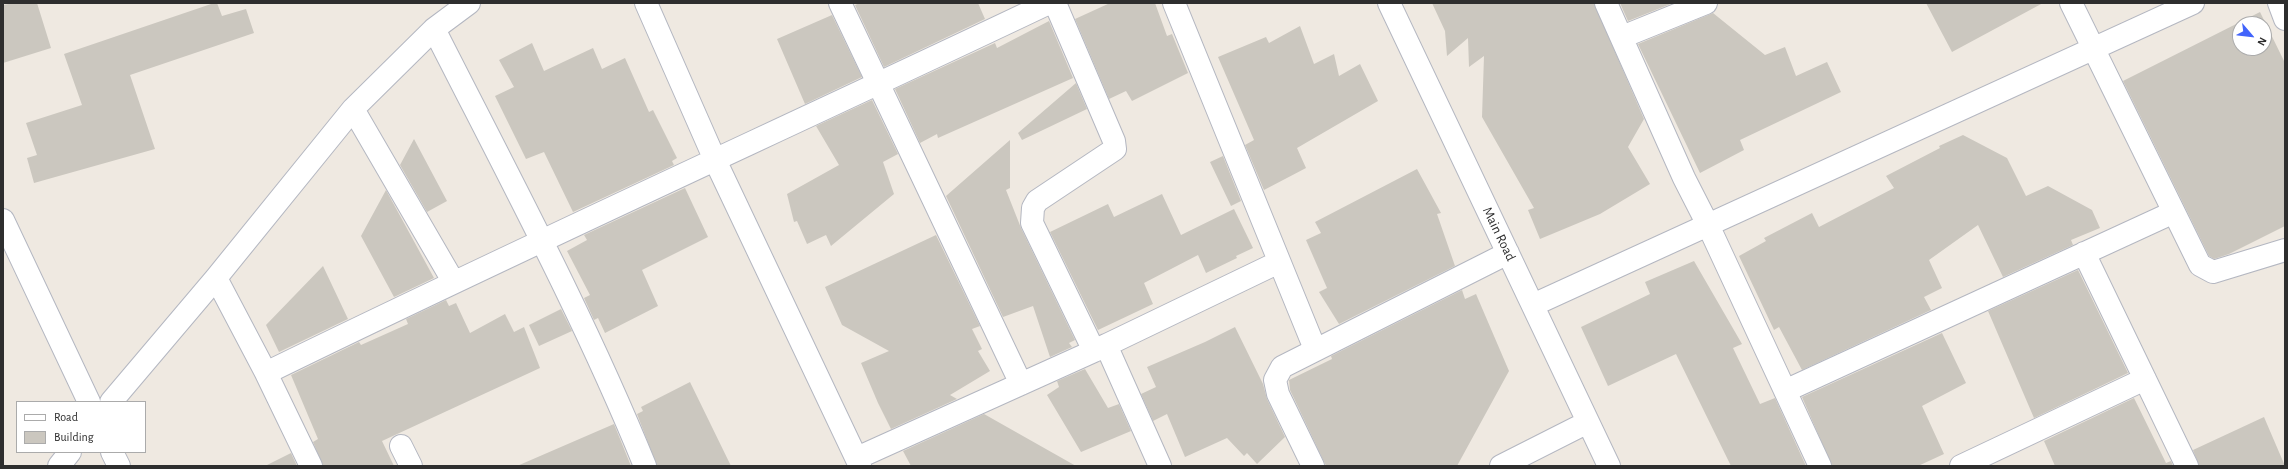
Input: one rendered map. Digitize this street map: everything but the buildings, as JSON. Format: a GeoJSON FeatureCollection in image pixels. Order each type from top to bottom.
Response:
{"type":"FeatureCollection","features":[{"type":"Feature","properties":{"kind":"street"},"geometry":{"type":"LineString","coordinates":[[112,401],[216,278],[353,109],[434,29],[469,3]]}},
{"type":"Feature","properties":{"kind":"street"},"geometry":{"type":"LineString","coordinates":[[646,3],[716,160],[858,462],[1279,262]]}},
{"type":"Feature","properties":{"kind":"street"},"geometry":{"type":"LineString","coordinates":[[840,3],[877,85],[1021,384]]}},
{"type":"Feature","properties":{"kind":"street"},"geometry":{"type":"LineString","coordinates":[[266,373],[453,281],[877,85],[1049,3]]}},
{"type":"Feature","properties":{"kind":"street"},"geometry":{"type":"LineString","coordinates":[[1055,3],[1114,141],[1115,149],[1037,201],[1033,208],[1032,223],[1100,348],[1160,466]]}},
{"type":"Feature","properties":{"kind":"street"},"geometry":{"type":"LineString","coordinates":[[1174,3],[1315,349]]}},
{"type":"Feature","properties":{"kind":"street","name":"Main Road"},"geometry":{"type":"LineString","coordinates":[[1389,3],[1609,466]]}},
{"type":"Feature","properties":{"kind":"street"},"geometry":{"type":"LineString","coordinates":[[1606,3],[1684,178],[1708,225],[1820,466]]}},
{"type":"Feature","properties":{"kind":"street"},"geometry":{"type":"LineString","coordinates":[[1622,37],[1706,3]]}},
{"type":"Feature","properties":{"kind":"street"},"geometry":{"type":"LineString","coordinates":[[2071,3],[2200,265],[2213,272],[2285,250]]}},
{"type":"Feature","properties":{"kind":"street"},"geometry":{"type":"LineString","coordinates":[[1533,305],[2193,3]]}},
{"type":"Feature","properties":{"kind":"street"},"geometry":{"type":"LineString","coordinates":[[2279,3],[2285,19]]}},
{"type":"Feature","properties":{"kind":"street"},"geometry":{"type":"LineString","coordinates":[[434,29],[541,240],[616,396],[645,466]]}},
{"type":"Feature","properties":{"kind":"street"},"geometry":{"type":"LineString","coordinates":[[353,109],[453,281]]}},
{"type":"Feature","properties":{"kind":"street"},"geometry":{"type":"LineString","coordinates":[[1785,391],[2174,212]]}},
{"type":"Feature","properties":{"kind":"street"},"geometry":{"type":"LineString","coordinates":[[3,220],[89,401]]}},
{"type":"Feature","properties":{"kind":"street"},"geometry":{"type":"LineString","coordinates":[[1313,466],[1278,394],[1275,380],[1282,367],[1315,349],[1508,253]]}},
{"type":"Feature","properties":{"kind":"street"},"geometry":{"type":"LineString","coordinates":[[2084,253],[2187,466]]}},
{"type":"Feature","properties":{"kind":"street"},"geometry":{"type":"LineString","coordinates":[[216,278],[266,373],[311,466]]}},
{"type":"Feature","properties":{"kind":"street"},"geometry":{"type":"LineString","coordinates":[[1961,466],[2145,380]]}},
{"type":"Feature","properties":{"kind":"street"},"geometry":{"type":"LineString","coordinates":[[1501,466],[1588,422]]}},
{"type":"Feature","properties":{"kind":"street"},"geometry":{"type":"LineString","coordinates":[[401,446],[411,466]]}},
{"type":"Feature","properties":{"kind":"street"},"geometry":{"type":"LineString","coordinates":[[59,466],[69,453]]}},
{"type":"Feature","properties":{"kind":"street"},"geometry":{"type":"LineString","coordinates":[[112,453],[119,466]]}}]}
